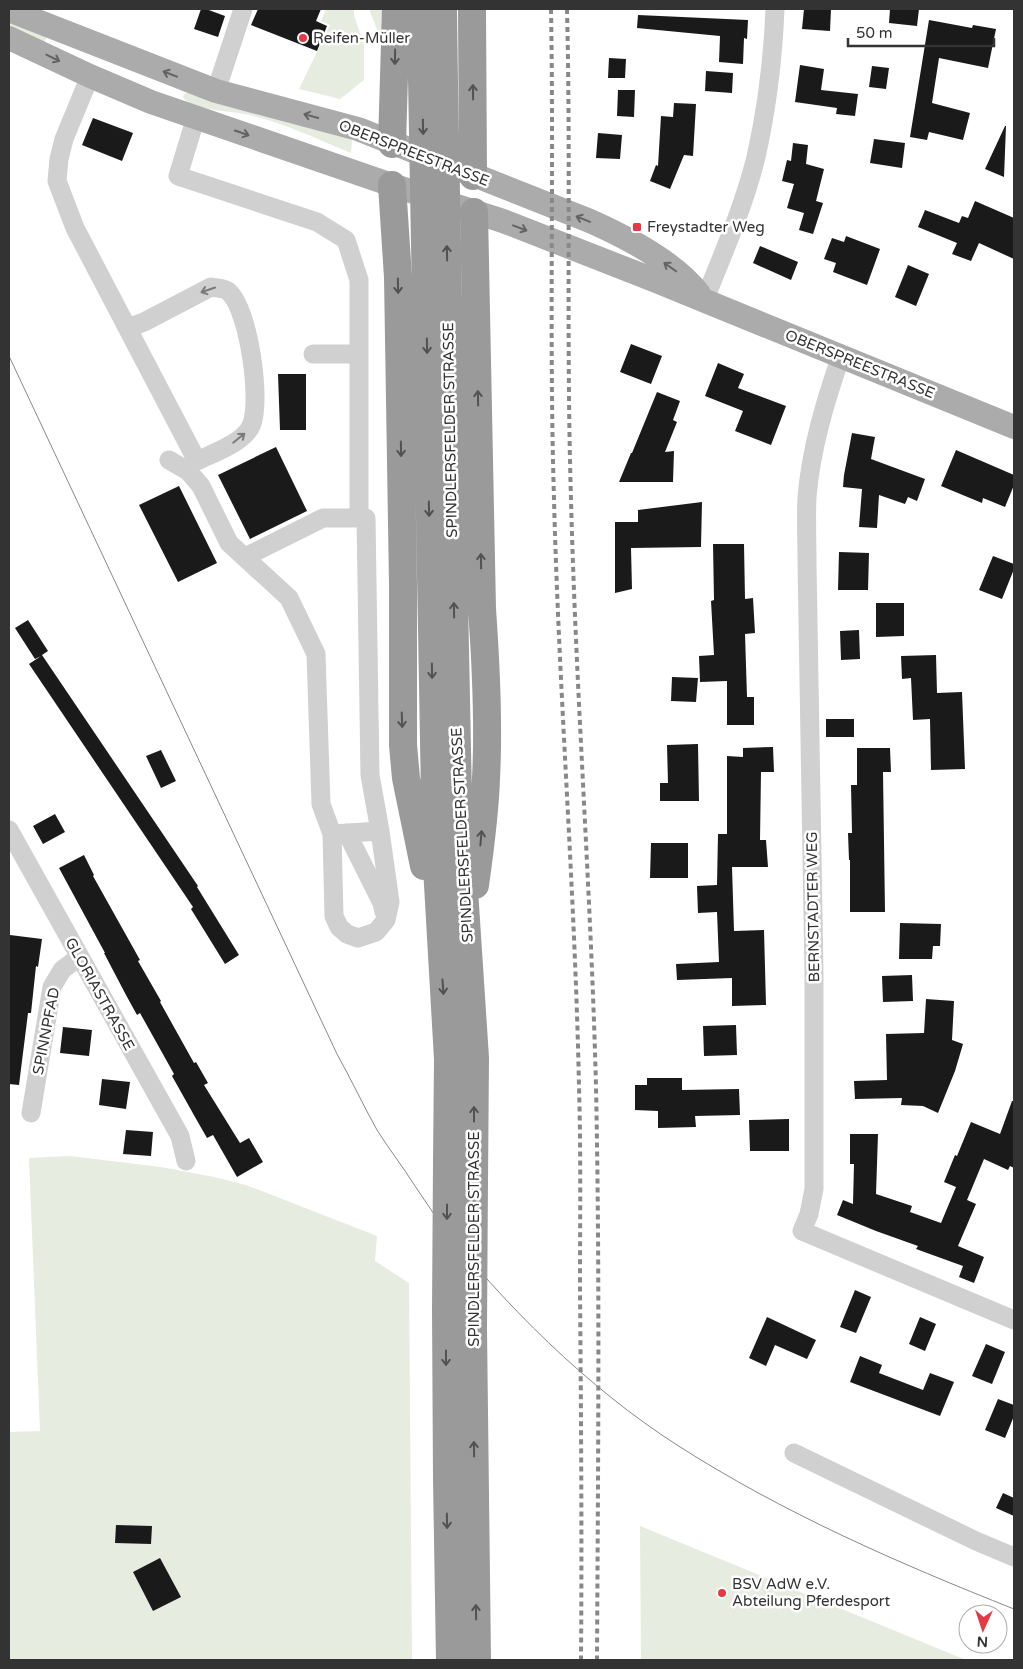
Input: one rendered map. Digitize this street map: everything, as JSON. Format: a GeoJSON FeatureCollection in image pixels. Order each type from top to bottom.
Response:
{"type":"FeatureCollection","features":[{"type":"Feature","properties":{"kind":"highway"},"geometry":{"type":"LineString","coordinates":[[392,144],[396,9]]}},
{"type":"Feature","properties":{"kind":"highway","name":"SPINDLERSFELDER STRASSE"},"geometry":{"type":"LineString","coordinates":[[421,9],[433,80],[437,300],[458,798],[475,1058],[473,1329],[477,1660]]}},
{"type":"Feature","properties":{"kind":"highway","name":"SPINDLERSFELDER STRASSE"},"geometry":{"type":"LineString","coordinates":[[433,80],[443,9]]}},
{"type":"Feature","properties":{"kind":"highway"},"geometry":{"type":"LineString","coordinates":[[472,9],[473,176]]}},
{"type":"Feature","properties":{"kind":"highway"},"geometry":{"type":"LineString","coordinates":[[392,185],[398,277],[403,584],[403,745],[406,778],[440,938]]}},
{"type":"Feature","properties":{"kind":"highway"},"geometry":{"type":"LineString","coordinates":[[468,938],[482,836],[486,778],[487,718],[482,609],[474,212]]}},
{"type":"Feature","properties":{"kind":"highway","name":"SPINDLERSFELDER STRASSE"},"geometry":{"type":"LineString","coordinates":[[437,300],[433,742],[440,938],[448,1059],[446,1309],[450,1660]]}},
{"type":"Feature","properties":{"kind":"main road","name":"OBERSPREESTRASSE"},"geometry":{"type":"LineString","coordinates":[[9,10],[216,91],[358,129],[590,221],[628,238],[688,279],[704,301]]}},
{"type":"Feature","properties":{"kind":"main road","name":"OBERSPREESTRASSE"},"geometry":{"type":"LineString","coordinates":[[9,38],[151,102],[512,224],[1014,427]]}},
{"type":"Feature","properties":{"kind":"main road"},"geometry":{"type":"LineString","coordinates":[[90,76],[101,47]]}},
{"type":"Feature","properties":{"kind":"main road"},"geometry":{"type":"LineString","coordinates":[[392,144],[392,185]]}},
{"type":"Feature","properties":{"kind":"main road"},"geometry":{"type":"LineString","coordinates":[[473,176],[474,212]]}},
{"type":"Feature","properties":{"kind":"street"},"geometry":{"type":"LineString","coordinates":[[216,91],[242,9]]}},
{"type":"Feature","properties":{"kind":"street"},"geometry":{"type":"LineString","coordinates":[[704,301],[738,213],[755,158],[766,104],[774,36],[774,9]]}},
{"type":"Feature","properties":{"kind":"street"},"geometry":{"type":"LineString","coordinates":[[90,76],[64,139],[59,159],[57,181],[75,228],[196,461],[237,442],[250,429],[255,417],[256,398],[247,332],[244,318],[229,292],[221,288],[211,287],[144,322],[128,328]]}},
{"type":"Feature","properties":{"kind":"street"},"geometry":{"type":"LineString","coordinates":[[196,117],[178,176],[317,222],[346,240],[359,280],[359,518]]}},
{"type":"Feature","properties":{"kind":"street"},"geometry":{"type":"LineString","coordinates":[[313,354],[359,354]]}},
{"type":"Feature","properties":{"kind":"street","name":"BERNSTADTER WEG"},"geometry":{"type":"LineString","coordinates":[[840,356],[827,397],[814,450],[807,497],[806,562],[814,974],[814,1189],[809,1214],[802,1231],[1014,1320]]}},
{"type":"Feature","properties":{"kind":"street"},"geometry":{"type":"LineString","coordinates":[[169,460],[188,472],[202,486],[229,543],[289,598],[316,654],[321,804],[382,902],[386,920]]}},
{"type":"Feature","properties":{"kind":"street"},"geometry":{"type":"LineString","coordinates":[[245,557],[323,518],[366,518],[370,775],[390,902],[386,920],[376,932],[358,938],[346,934],[339,927],[334,916],[340,833]]}},
{"type":"Feature","properties":{"kind":"street","name":"GLORIASTRASSE"},"geometry":{"type":"LineString","coordinates":[[9,830],[180,1136],[186,1161]]}},
{"type":"Feature","properties":{"kind":"street"},"geometry":{"type":"LineString","coordinates":[[340,833],[380,831]]}},
{"type":"Feature","properties":{"kind":"street","name":"SPINNPFAD"},"geometry":{"type":"LineString","coordinates":[[31,1114],[52,987],[62,970],[79,957]]}},
{"type":"Feature","properties":{"kind":"street"},"geometry":{"type":"LineString","coordinates":[[794,1453],[976,1541],[1014,1556]]}},
{"type":"Feature","properties":{"kind":"shaded area"},"geometry":{"type":"Polygon","coordinates":[[[326,9],[354,9],[354,15],[364,45],[364,80],[340,99],[299,89],[330,25],[321,21],[326,9]]]}},
{"type":"Feature","properties":{"kind":"shaded area"},"geometry":{"type":"Polygon","coordinates":[[[370,9],[384,9],[384,46],[370,12],[370,9]]]}},
{"type":"Feature","properties":{"kind":"shaded area"},"geometry":{"type":"Polygon","coordinates":[[[9,21],[47,36],[44,44],[9,27],[9,21]]]}},
{"type":"Feature","properties":{"kind":"shaded area"},"geometry":{"type":"Polygon","coordinates":[[[189,92],[342,135],[352,140],[351,153],[267,120],[238,113],[208,109],[192,104],[183,97],[184,94],[189,92]]]}},
{"type":"Feature","properties":{"kind":"shaded area"},"geometry":{"type":"Polygon","coordinates":[[[70,1156],[161,1167],[246,1185],[377,1236],[375,1261],[409,1283],[412,1660],[9,1660],[9,1432],[40,1431],[29,1158],[70,1156]]]}},
{"type":"Feature","properties":{"kind":"shaded area","name":"BSV AdW e.V. Abteilung Pferdesport"},"geometry":{"type":"Polygon","coordinates":[[[640,1526],[966,1660],[641,1660],[640,1526]]]}},
{"type":"Feature","properties":{"kind":"building"},"geometry":{"type":"Polygon","coordinates":[[[201,9],[225,16],[218,37],[194,29],[201,9]]]}},
{"type":"Feature","properties":{"kind":"building","name":"Reifen-Müller"},"geometry":{"type":"Polygon","coordinates":[[[258,9],[321,9],[316,21],[327,26],[317,51],[251,25],[258,9]]]}},
{"type":"Feature","properties":{"kind":"building"},"geometry":{"type":"Polygon","coordinates":[[[804,9],[831,9],[830,31],[802,29],[804,9]]]}},
{"type":"Feature","properties":{"kind":"building"},"geometry":{"type":"Polygon","coordinates":[[[890,9],[919,9],[917,26],[889,23],[890,9]]]}},
{"type":"Feature","properties":{"kind":"building"},"geometry":{"type":"Polygon","coordinates":[[[638,15],[748,20],[747,39],[744,38],[743,64],[719,62],[720,36],[637,28],[638,15]]]}},
{"type":"Feature","properties":{"kind":"building"},"geometry":{"type":"Polygon","coordinates":[[[929,20],[972,28],[973,25],[996,29],[988,68],[939,58],[932,103],[970,113],[963,140],[929,132],[927,140],[910,137],[929,20]]]}},
{"type":"Feature","properties":{"kind":"building"},"geometry":{"type":"Polygon","coordinates":[[[609,58],[626,59],[625,78],[608,78],[609,58]]]}},
{"type":"Feature","properties":{"kind":"building"},"geometry":{"type":"Polygon","coordinates":[[[800,65],[824,69],[821,90],[858,94],[855,116],[836,114],[837,108],[795,102],[800,65]]]}},
{"type":"Feature","properties":{"kind":"building"},"geometry":{"type":"Polygon","coordinates":[[[872,66],[889,68],[886,89],[869,87],[872,66]]]}},
{"type":"Feature","properties":{"kind":"building"},"geometry":{"type":"Polygon","coordinates":[[[706,71],[733,73],[732,93],[705,91],[706,71]]]}},
{"type":"Feature","properties":{"kind":"building"},"geometry":{"type":"Polygon","coordinates":[[[618,90],[635,90],[634,117],[617,116],[618,90]]]}},
{"type":"Feature","properties":{"kind":"building"},"geometry":{"type":"Polygon","coordinates":[[[674,103],[696,104],[693,156],[684,155],[670,189],[650,181],[656,165],[658,166],[661,116],[673,117],[674,103]]]}},
{"type":"Feature","properties":{"kind":"building"},"geometry":{"type":"Polygon","coordinates":[[[93,118],[133,133],[122,161],[82,145],[93,118]]]}},
{"type":"Feature","properties":{"kind":"building"},"geometry":{"type":"Polygon","coordinates":[[[1006,126],[1004,177],[985,169],[1006,126]]]}},
{"type":"Feature","properties":{"kind":"building"},"geometry":{"type":"Polygon","coordinates":[[[598,133],[622,135],[620,159],[596,158],[598,133]]]}},
{"type":"Feature","properties":{"kind":"building"},"geometry":{"type":"Polygon","coordinates":[[[874,139],[905,143],[902,168],[870,163],[874,139]]]}},
{"type":"Feature","properties":{"kind":"building"},"geometry":{"type":"Polygon","coordinates":[[[793,143],[808,145],[806,164],[824,169],[816,201],[823,203],[813,234],[799,230],[804,213],[787,208],[794,184],[782,181],[787,160],[791,161],[793,143]]]}},
{"type":"Feature","properties":{"kind":"building"},"geometry":{"type":"Polygon","coordinates":[[[975,201],[1014,218],[1014,259],[979,243],[971,261],[952,254],[957,243],[918,227],[925,210],[959,223],[962,216],[968,218],[975,201]]]}},
{"type":"Feature","properties":{"kind":"building"},"geometry":{"type":"Polygon","coordinates":[[[846,236],[880,249],[867,285],[833,272],[836,263],[824,259],[832,238],[844,242],[846,236]]]}},
{"type":"Feature","properties":{"kind":"building"},"geometry":{"type":"Polygon","coordinates":[[[760,246],[798,262],[791,280],[753,263],[760,246]]]}},
{"type":"Feature","properties":{"kind":"building"},"geometry":{"type":"Polygon","coordinates":[[[908,265],[929,274],[916,306],[895,297],[908,265]]]}},
{"type":"Feature","properties":{"kind":"building"},"geometry":{"type":"Polygon","coordinates":[[[631,344],[662,356],[651,384],[620,372],[631,344]]]}},
{"type":"Feature","properties":{"kind":"building"},"geometry":{"type":"Polygon","coordinates":[[[718,363],[744,374],[738,388],[786,406],[771,445],[735,431],[743,411],[705,396],[718,363]]]}},
{"type":"Feature","properties":{"kind":"building"},"geometry":{"type":"Polygon","coordinates":[[[278,374],[306,374],[306,430],[280,430],[278,374]]]}},
{"type":"Feature","properties":{"kind":"building"},"geometry":{"type":"Polygon","coordinates":[[[657,392],[680,401],[673,420],[677,422],[665,452],[674,451],[673,482],[619,482],[632,453],[657,392]]]}},
{"type":"Feature","properties":{"kind":"building"},"geometry":{"type":"Polygon","coordinates":[[[852,433],[875,437],[871,459],[925,479],[917,501],[908,497],[905,504],[879,495],[877,528],[859,527],[862,489],[843,487],[852,433]]]}},
{"type":"Feature","properties":{"kind":"building"},"geometry":{"type":"Polygon","coordinates":[[[276,447],[307,511],[250,539],[218,475],[276,447]]]}},
{"type":"Feature","properties":{"kind":"building"},"geometry":{"type":"Polygon","coordinates":[[[956,450],[1014,475],[1014,485],[1005,507],[983,498],[982,503],[941,486],[956,450]]]}},
{"type":"Feature","properties":{"kind":"building"},"geometry":{"type":"Polygon","coordinates":[[[179,486],[217,563],[178,582],[139,505],[179,486]]]}},
{"type":"Feature","properties":{"kind":"building"},"geometry":{"type":"Polygon","coordinates":[[[702,502],[701,547],[631,548],[632,589],[615,593],[615,522],[638,522],[638,510],[702,502]]]}},
{"type":"Feature","properties":{"kind":"building"},"geometry":{"type":"Polygon","coordinates":[[[713,544],[744,544],[745,599],[753,598],[755,633],[745,634],[747,697],[754,697],[754,725],[727,725],[727,681],[700,682],[699,656],[714,655],[711,601],[714,600],[713,544]]]}},
{"type":"Feature","properties":{"kind":"building"},"geometry":{"type":"Polygon","coordinates":[[[839,552],[869,553],[868,590],[838,590],[839,552]]]}},
{"type":"Feature","properties":{"kind":"building"},"geometry":{"type":"Polygon","coordinates":[[[993,556],[1014,564],[1014,569],[1002,599],[979,590],[993,556]]]}},
{"type":"Feature","properties":{"kind":"building"},"geometry":{"type":"Polygon","coordinates":[[[876,603],[904,603],[904,636],[876,637],[876,603]]]}},
{"type":"Feature","properties":{"kind":"building"},"geometry":{"type":"Polygon","coordinates":[[[28,620],[48,651],[42,655],[198,886],[239,955],[225,964],[191,909],[193,907],[29,664],[41,656],[35,659],[15,628],[28,620]]]}},
{"type":"Feature","properties":{"kind":"building"},"geometry":{"type":"Polygon","coordinates":[[[859,630],[860,659],[841,660],[840,631],[859,630]]]}},
{"type":"Feature","properties":{"kind":"building"},"geometry":{"type":"Polygon","coordinates":[[[936,655],[937,693],[962,692],[965,769],[931,770],[930,719],[913,720],[911,678],[902,679],[901,656],[936,655]]]}},
{"type":"Feature","properties":{"kind":"building"},"geometry":{"type":"Polygon","coordinates":[[[672,677],[698,678],[696,702],[671,701],[672,677]]]}},
{"type":"Feature","properties":{"kind":"building"},"geometry":{"type":"Polygon","coordinates":[[[826,719],[854,719],[854,737],[826,737],[826,719]]]}},
{"type":"Feature","properties":{"kind":"building"},"geometry":{"type":"Polygon","coordinates":[[[698,744],[699,801],[660,801],[660,783],[668,783],[667,745],[698,744]]]}},
{"type":"Feature","properties":{"kind":"building"},"geometry":{"type":"Polygon","coordinates":[[[773,747],[774,772],[761,772],[760,840],[766,840],[768,867],[732,867],[734,931],[764,930],[766,1005],[732,1006],[732,978],[677,980],[676,964],[719,962],[717,912],[698,913],[697,886],[717,885],[718,834],[727,834],[727,756],[743,757],[743,748],[773,747]]]}},
{"type":"Feature","properties":{"kind":"building"},"geometry":{"type":"Polygon","coordinates":[[[857,748],[890,748],[891,772],[883,772],[885,912],[850,912],[848,833],[852,833],[851,785],[857,785],[857,748]]]}},
{"type":"Feature","properties":{"kind":"building"},"geometry":{"type":"Polygon","coordinates":[[[161,750],[176,781],[161,788],[146,756],[161,750]]]}},
{"type":"Feature","properties":{"kind":"building"},"geometry":{"type":"Polygon","coordinates":[[[55,814],[65,832],[43,844],[33,826],[55,814]]]}},
{"type":"Feature","properties":{"kind":"building"},"geometry":{"type":"Polygon","coordinates":[[[651,843],[688,843],[688,878],[650,878],[651,843]]]}},
{"type":"Feature","properties":{"kind":"building"},"geometry":{"type":"Polygon","coordinates":[[[84,855],[93,876],[140,960],[138,961],[160,1002],[194,1063],[196,1062],[208,1083],[204,1085],[240,1143],[249,1138],[263,1162],[237,1177],[213,1135],[207,1138],[172,1076],[174,1074],[140,1013],[137,1015],[126,995],[59,868],[84,855]]]}},
{"type":"Feature","properties":{"kind":"building"},"geometry":{"type":"Polygon","coordinates":[[[900,923],[941,924],[940,946],[933,946],[932,959],[899,959],[900,923]]]}},
{"type":"Feature","properties":{"kind":"building"},"geometry":{"type":"Polygon","coordinates":[[[10,935],[42,939],[38,967],[36,966],[31,1013],[28,1013],[19,1085],[9,1084],[10,935]]]}},
{"type":"Feature","properties":{"kind":"building"},"geometry":{"type":"Polygon","coordinates":[[[912,975],[913,1001],[883,1002],[882,976],[912,975]]]}},
{"type":"Feature","properties":{"kind":"building"},"geometry":{"type":"Polygon","coordinates":[[[926,999],[954,1001],[952,1040],[963,1044],[955,1071],[938,1113],[923,1106],[901,1105],[902,1098],[855,1099],[854,1081],[887,1080],[886,1034],[924,1033],[926,999]]]}},
{"type":"Feature","properties":{"kind":"building"},"geometry":{"type":"Polygon","coordinates":[[[736,1025],[737,1055],[704,1056],[703,1026],[736,1025]]]}},
{"type":"Feature","properties":{"kind":"building"},"geometry":{"type":"Polygon","coordinates":[[[63,1027],[92,1030],[89,1056],[60,1053],[63,1027]]]}},
{"type":"Feature","properties":{"kind":"building"},"geometry":{"type":"Polygon","coordinates":[[[647,1078],[682,1078],[682,1090],[739,1089],[740,1115],[695,1116],[696,1127],[658,1128],[658,1111],[635,1110],[635,1085],[647,1085],[647,1078]]]}},
{"type":"Feature","properties":{"kind":"building"},"geometry":{"type":"Polygon","coordinates":[[[102,1079],[130,1082],[126,1109],[99,1105],[102,1079]]]}},
{"type":"Feature","properties":{"kind":"building"},"geometry":{"type":"Polygon","coordinates":[[[1012,1101],[1014,1101],[1014,1168],[1010,1166],[1008,1170],[984,1159],[967,1200],[976,1204],[958,1246],[984,1257],[974,1283],[959,1277],[963,1266],[916,1249],[918,1246],[837,1215],[843,1200],[853,1204],[854,1164],[850,1164],[850,1134],[878,1134],[876,1194],[912,1206],[910,1212],[941,1223],[956,1187],[944,1182],[971,1122],[1000,1134],[1012,1101]]]}},
{"type":"Feature","properties":{"kind":"building"},"geometry":{"type":"Polygon","coordinates":[[[789,1119],[789,1151],[750,1151],[749,1120],[789,1119]]]}},
{"type":"Feature","properties":{"kind":"building"},"geometry":{"type":"Polygon","coordinates":[[[126,1130],[153,1132],[151,1156],[123,1154],[126,1130]]]}},
{"type":"Feature","properties":{"kind":"building"},"geometry":{"type":"Polygon","coordinates":[[[855,1290],[871,1297],[856,1333],[840,1327],[855,1290]]]}},
{"type":"Feature","properties":{"kind":"building"},"geometry":{"type":"Polygon","coordinates":[[[767,1317],[816,1340],[807,1359],[775,1345],[766,1366],[749,1358],[767,1317]]]}},
{"type":"Feature","properties":{"kind":"building"},"geometry":{"type":"Polygon","coordinates":[[[920,1317],[936,1324],[925,1351],[909,1344],[920,1317]]]}},
{"type":"Feature","properties":{"kind":"building"},"geometry":{"type":"Polygon","coordinates":[[[986,1344],[1005,1352],[992,1384],[972,1376],[986,1344]]]}},
{"type":"Feature","properties":{"kind":"building"},"geometry":{"type":"Polygon","coordinates":[[[860,1356],[882,1365],[879,1373],[923,1390],[930,1373],[954,1382],[940,1416],[850,1382],[860,1356]]]}},
{"type":"Feature","properties":{"kind":"building"},"geometry":{"type":"Polygon","coordinates":[[[998,1399],[1014,1405],[1014,1416],[1005,1438],[985,1430],[998,1399]]]}},
{"type":"Feature","properties":{"kind":"building"},"geometry":{"type":"Polygon","coordinates":[[[1003,1493],[1014,1498],[1014,1516],[996,1508],[1003,1493]]]}},
{"type":"Feature","properties":{"kind":"building"},"geometry":{"type":"Polygon","coordinates":[[[116,1525],[152,1526],[151,1544],[115,1543],[116,1525]]]}},
{"type":"Feature","properties":{"kind":"building"},"geometry":{"type":"Polygon","coordinates":[[[160,1558],[181,1597],[153,1611],[133,1572],[160,1558]]]}},
{"type":"Feature","properties":{"kind":"tram line"},"geometry":{"type":"LineString","coordinates":[[9,356],[337,1054],[377,1130],[438,1220],[490,1283],[548,1343],[611,1398],[677,1445],[717,1470],[800,1515],[927,1574],[1014,1609]]}},
{"type":"Feature","properties":{"kind":"railway"},"geometry":{"type":"LineString","coordinates":[[551,9],[554,499],[580,1112],[581,1660]]}},
{"type":"Feature","properties":{"kind":"railway"},"geometry":{"type":"LineString","coordinates":[[567,9],[571,499],[596,1087],[598,1302],[597,1660]]}},
{"type":"Feature","properties":{"kind":"place","name":"Reifen-Müller"},"geometry":{"type":"Point","coordinates":[303,38]}},
{"type":"Feature","properties":{"kind":"place","name":"Freystadter Weg"},"geometry":{"type":"Point","coordinates":[637,227]}},
{"type":"Feature","properties":{"kind":"place","name":"BSV AdW e.V. Abteilung Pferdesport"},"geometry":{"type":"Point","coordinates":[722,1593]}}]}
